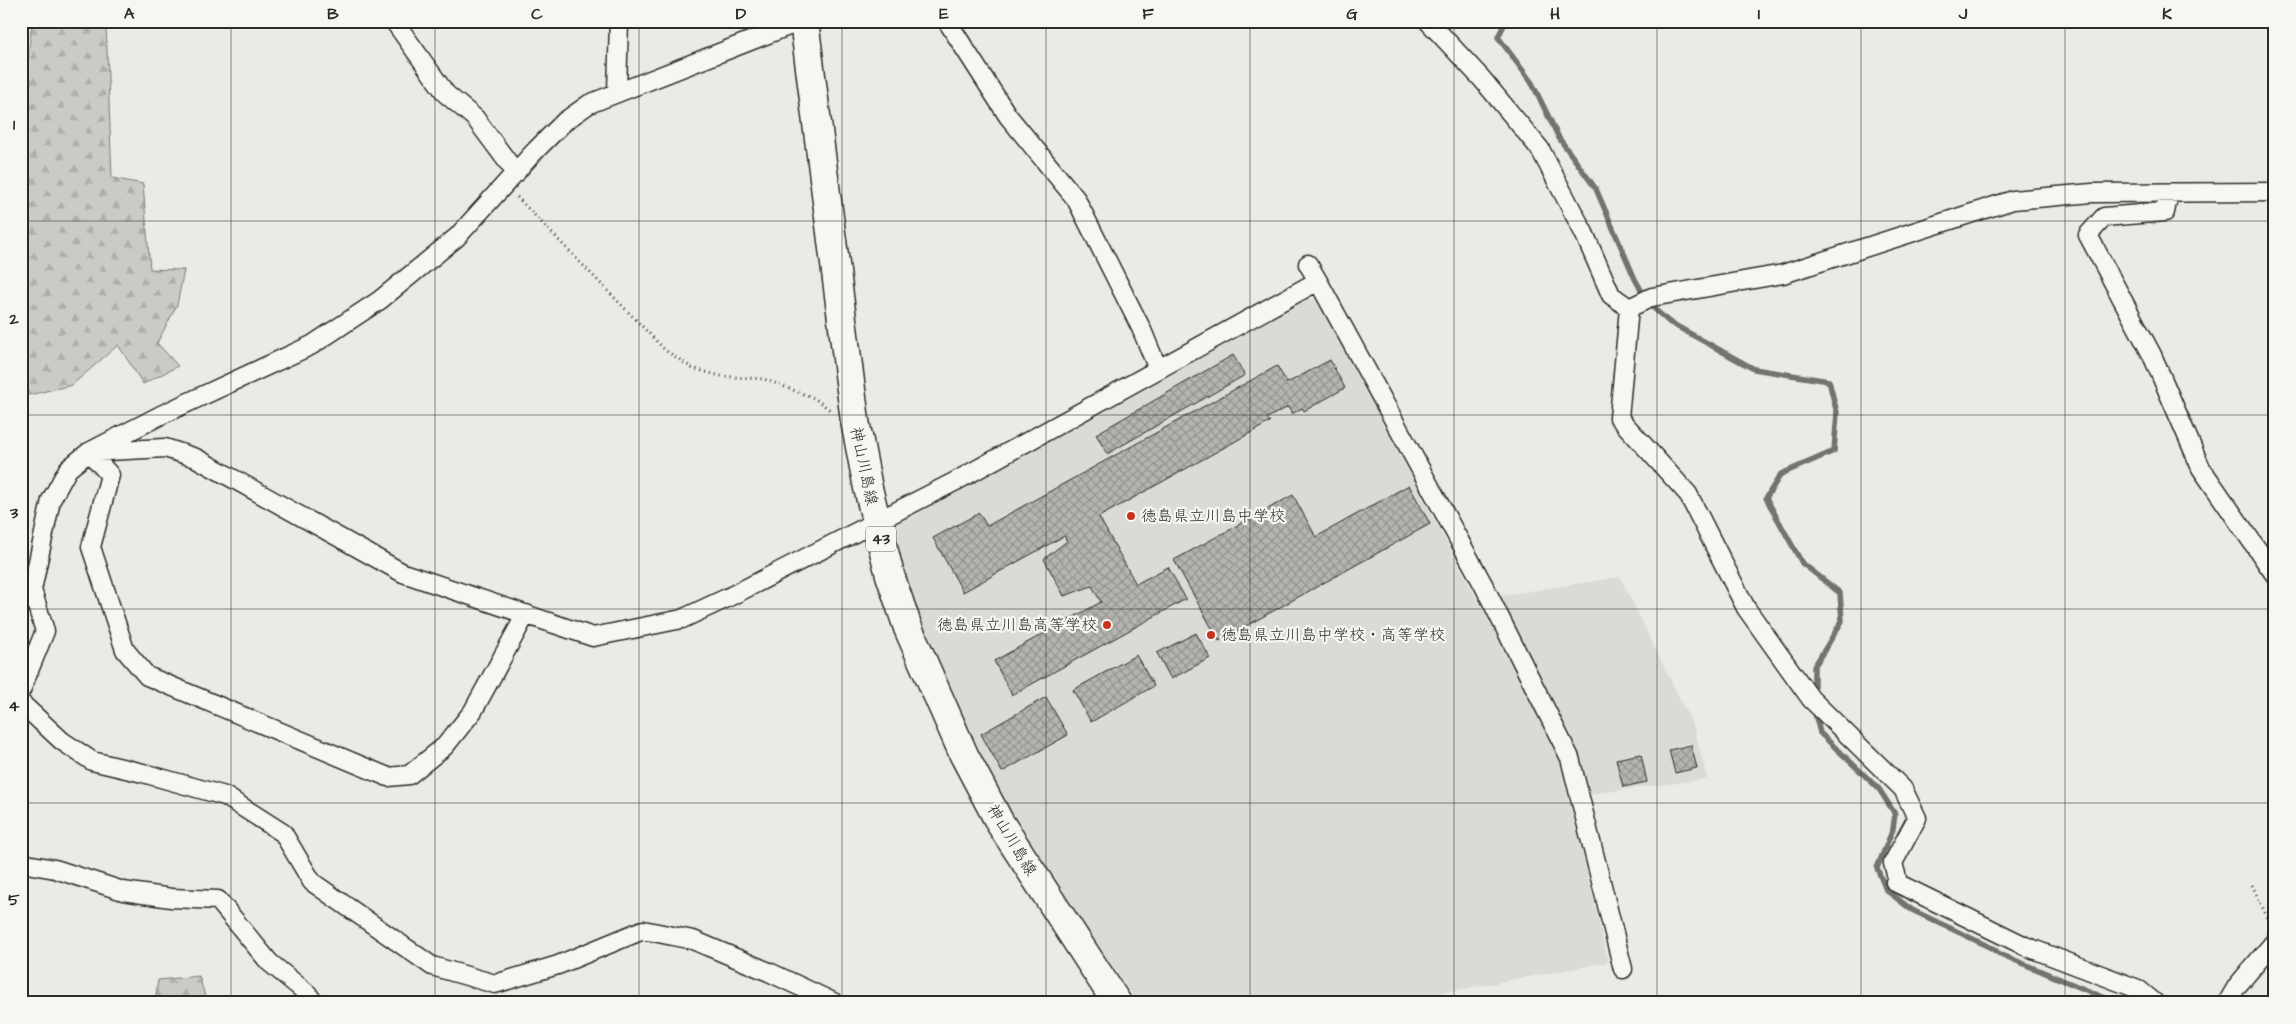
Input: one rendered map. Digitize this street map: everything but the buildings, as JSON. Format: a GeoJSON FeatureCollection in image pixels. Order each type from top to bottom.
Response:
{"type":"FeatureCollection","features":[{"type":"Feature","properties":{"kind":"main road","name":"神山川島線"},"geometry":{"type":"LineString","coordinates":[[803,21],[855,421],[876,522],[890,575],[908,628],[964,755],[1000,823],[1117,1003]]}},
{"type":"Feature","properties":{"kind":"street"},"geometry":{"type":"LineString","coordinates":[[394,21],[446,94],[475,118],[511,179]]}},
{"type":"Feature","properties":{"kind":"street"},"geometry":{"type":"LineString","coordinates":[[617,92],[619,21]]}},
{"type":"Feature","properties":{"kind":"street"},"geometry":{"type":"LineString","coordinates":[[21,690],[45,631],[27,592],[51,500],[68,469],[89,452],[161,415],[312,345],[380,300],[457,237],[534,152],[566,121],[589,104],[803,21]]}},
{"type":"Feature","properties":{"kind":"street"},"geometry":{"type":"LineString","coordinates":[[947,21],[1008,116],[1076,199],[1141,328],[1158,369]]}},
{"type":"Feature","properties":{"kind":"street"},"geometry":{"type":"LineString","coordinates":[[1428,21],[1482,79],[1540,149],[1584,233],[1611,295],[1640,303],[1783,274],[2013,200],[2092,193],[2275,192]]}},
{"type":"Feature","properties":{"kind":"street"},"geometry":{"type":"LineString","coordinates":[[2169,193],[2166,212],[2104,217],[2088,235],[2152,355],[2201,468],[2275,575]]}},
{"type":"Feature","properties":{"kind":"street"},"geometry":{"type":"LineString","coordinates":[[1308,264],[1483,584],[1570,758],[1623,968]]}},
{"type":"Feature","properties":{"kind":"street"},"geometry":{"type":"LineString","coordinates":[[89,452],[165,448],[196,458],[404,573],[593,637],[682,619],[728,598],[956,481],[1318,281]]}},
{"type":"Feature","properties":{"kind":"street"},"geometry":{"type":"LineString","coordinates":[[1640,303],[1619,418],[1688,494],[1746,608],[1817,704],[1903,789],[1917,818],[1893,863],[1897,878],[1895,882],[2025,946],[2138,988],[2156,1003]]}},
{"type":"Feature","properties":{"kind":"street"},"geometry":{"type":"LineString","coordinates":[[89,452],[110,476],[91,547],[125,650],[147,676],[388,777],[409,775],[445,746],[473,711],[526,614]]}},
{"type":"Feature","properties":{"kind":"street"},"geometry":{"type":"LineString","coordinates":[[21,703],[62,741],[92,761],[225,796],[283,833],[312,882],[432,966],[495,984],[558,965],[643,930],[693,940],[835,1003]]}},
{"type":"Feature","properties":{"kind":"street"},"geometry":{"type":"LineString","coordinates":[[21,863],[55,869],[123,890],[171,898],[218,900],[269,962],[311,998],[327,1003]]}},
{"type":"Feature","properties":{"kind":"street"},"geometry":{"type":"LineString","coordinates":[[2227,1003],[2237,986],[2275,941]]}},
{"type":"Feature","properties":{"kind":"path"},"geometry":{"type":"LineString","coordinates":[[511,179],[665,350],[692,368],[720,376],[764,379],[814,398],[837,416],[855,421]]}},
{"type":"Feature","properties":{"kind":"path"},"geometry":{"type":"LineString","coordinates":[[2252,885],[2275,932]]}},
{"type":"Feature","properties":{"kind":"shaded area","name":"徳島県立川島中学校・高等学校"},"geometry":{"type":"Polygon","coordinates":[[[1317,299],[1547,730],[1563,765],[1608,962],[1387,1003],[1137,1003],[1013,819],[940,670],[911,600],[891,528],[1302,300],[1317,299]]]}},
{"type":"Feature","properties":{"kind":"shaded area"},"geometry":{"type":"Polygon","coordinates":[[[1620,577],[1695,730],[1707,779],[1590,794],[1579,754],[1499,596],[1620,577]]]}},
{"type":"Feature","properties":{"kind":"green space"},"geometry":{"type":"Polygon","coordinates":[[[32,21],[109,21],[106,26],[112,178],[143,184],[150,269],[184,270],[177,305],[157,343],[178,366],[143,384],[118,345],[72,385],[29,395],[21,366],[21,121],[32,21]]]}},
{"type":"Feature","properties":{"kind":"green space"},"geometry":{"type":"Polygon","coordinates":[[[199,976],[207,1003],[155,1003],[158,980],[199,976]]]}},
{"type":"Feature","properties":{"kind":"waterway"},"geometry":{"type":"LineString","coordinates":[[1506,21],[1498,37],[1532,83],[1559,138],[1596,189],[1635,279],[1649,304],[1669,322],[1754,369],[1829,381],[1837,413],[1834,451],[1781,474],[1766,498],[1802,563],[1840,593],[1842,621],[1814,667],[1814,695]]}},
{"type":"Feature","properties":{"kind":"waterway"},"geometry":{"type":"LineString","coordinates":[[1814,709],[1820,733],[1879,789],[1895,814],[1893,829],[1877,868],[1886,890],[1912,910],[1994,949],[1998,953],[2117,1003]]}},
{"type":"Feature","properties":{"kind":"place","name":"徳島県立川島中学校"},"geometry":{"type":"Point","coordinates":[1131,516]}},
{"type":"Feature","properties":{"kind":"place","name":"徳島県立川島高等学校"},"geometry":{"type":"Point","coordinates":[1107,625]}},
{"type":"Feature","properties":{"kind":"place","name":"徳島県立川島中学校・高等学校"},"geometry":{"type":"Point","coordinates":[1211,635]}}]}
